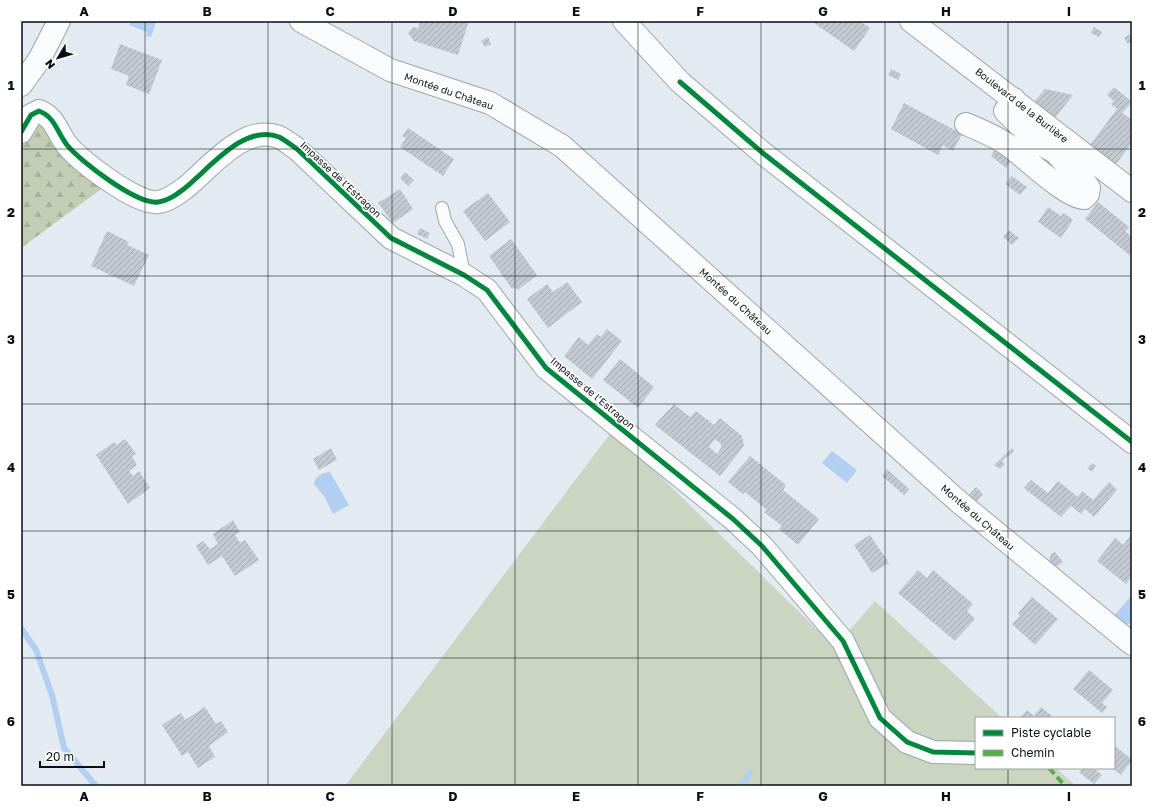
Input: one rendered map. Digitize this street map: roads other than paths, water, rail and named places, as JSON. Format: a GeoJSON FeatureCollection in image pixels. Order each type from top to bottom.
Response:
{"type":"FeatureCollection","features":[{"type":"Feature","properties":{"kind":"street"},"geometry":{"type":"LineString","coordinates":[[21,85],[39,60],[59,21]]}},
{"type":"Feature","properties":{"kind":"street","name":"Montée du Château"},"geometry":{"type":"LineString","coordinates":[[301,21],[390,70],[490,103],[562,146],[960,502],[1132,644]]}},
{"type":"Feature","properties":{"kind":"street"},"geometry":{"type":"LineString","coordinates":[[624,21],[680,82],[764,154],[1132,442]]}},
{"type":"Feature","properties":{"kind":"street","name":"Boulevard de la Burlière"},"geometry":{"type":"LineString","coordinates":[[911,21],[1132,191]]}},
{"type":"Feature","properties":{"kind":"street"},"geometry":{"type":"LineString","coordinates":[[966,124],[1004,143],[1066,190],[1079,198],[1084,198],[1088,194],[1089,188],[1085,182],[1070,169],[1055,152],[1038,143],[1005,111],[1014,99]]}},
{"type":"Feature","properties":{"kind":"street","name":"Impasse de l’Estragon"},"geometry":{"type":"LineString","coordinates":[[21,132],[31,115],[39,111],[44,112],[54,122],[67,145],[108,180],[143,199],[158,202],[174,196],[202,175],[238,143],[261,135],[279,137],[297,149],[391,238],[464,275],[487,290],[546,368],[733,519],[762,546],[843,641],[880,718],[907,742],[933,752],[975,753]]}},
{"type":"Feature","properties":{"kind":"lane"},"geometry":{"type":"LineString","coordinates":[[442,208],[445,221],[458,244],[464,275]]}},
{"type":"Feature","properties":{"kind":"water"},"geometry":{"type":"Polygon","coordinates":[[[131,21],[156,22],[151,37],[146,36],[147,32],[129,25],[131,21]]]}},
{"type":"Feature","properties":{"kind":"water"},"geometry":{"type":"Polygon","coordinates":[[[832,451],[857,470],[847,483],[822,463],[832,451]]]}},
{"type":"Feature","properties":{"kind":"water"},"geometry":{"type":"Polygon","coordinates":[[[330,472],[349,505],[333,514],[324,496],[314,484],[316,478],[323,473],[330,472]]]}},
{"type":"Feature","properties":{"kind":"water"},"geometry":{"type":"Polygon","coordinates":[[[1132,595],[1132,620],[1129,624],[1122,624],[1113,617],[1132,595]]]}},
{"type":"Feature","properties":{"kind":"waterway"},"geometry":{"type":"LineString","coordinates":[[21,628],[36,650],[52,695],[64,748],[96,786]]}},
{"type":"Feature","properties":{"kind":"waterway"},"geometry":{"type":"LineString","coordinates":[[741,786],[750,773]]}}]}
